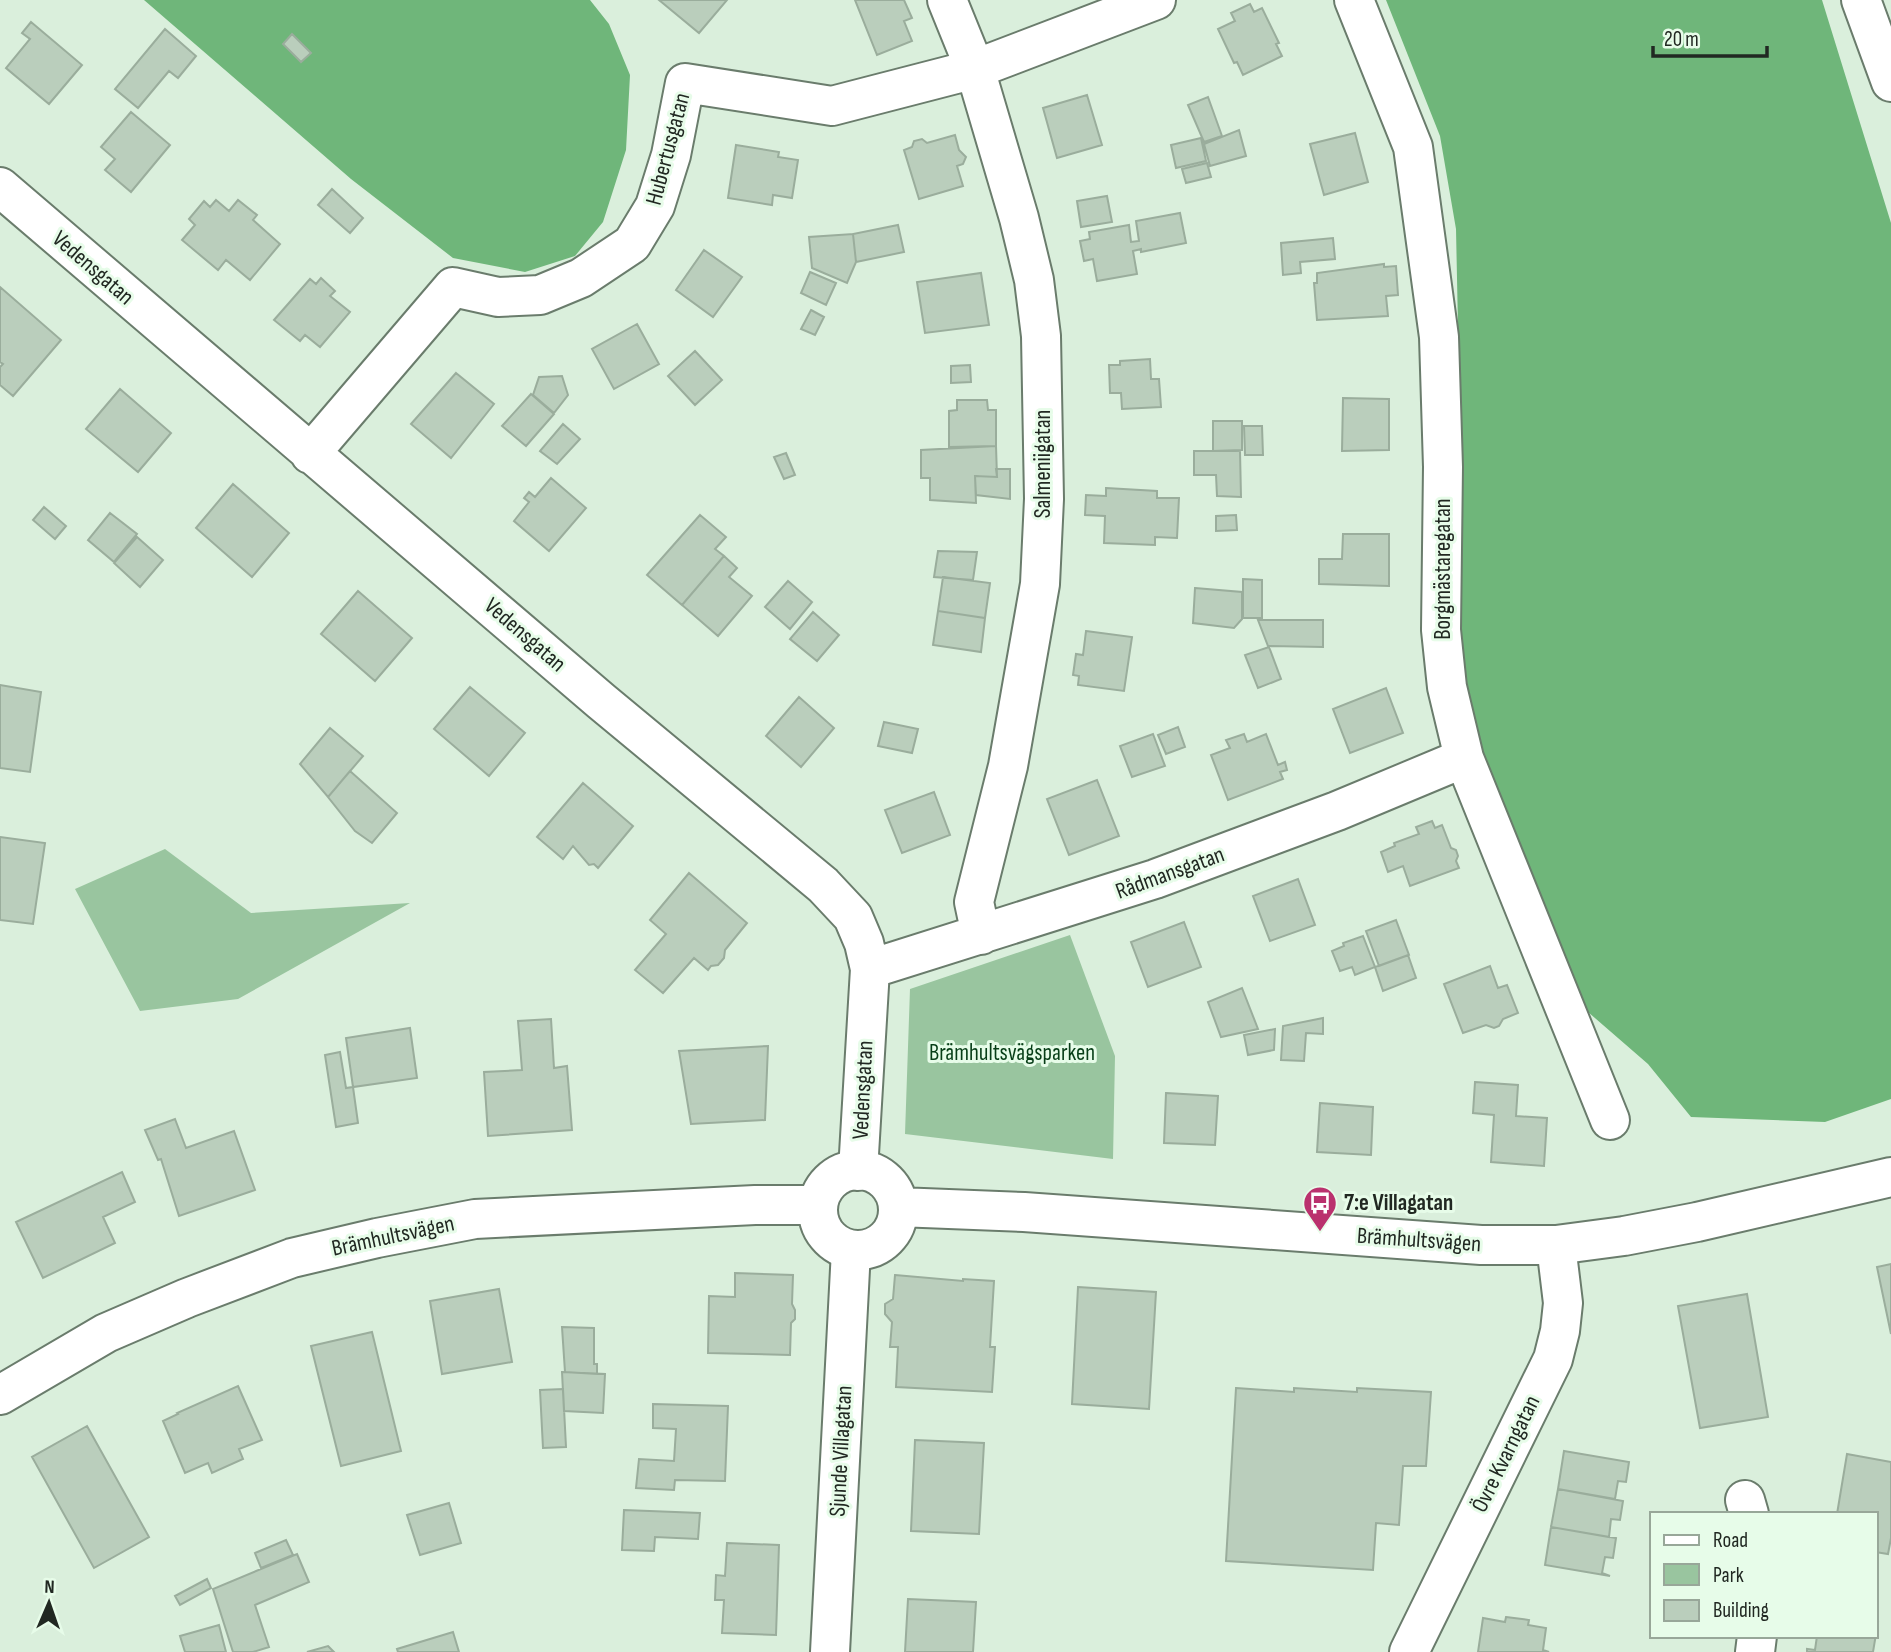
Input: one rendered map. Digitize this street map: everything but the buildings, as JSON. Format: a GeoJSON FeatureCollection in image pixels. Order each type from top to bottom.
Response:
{"type":"FeatureCollection","features":[{"type":"Feature","properties":{"kind":"street","name":"Salmeniigatan"},"geometry":{"type":"LineString","coordinates":[[947,0],[990,115],[1034,280],[1041,336],[1044,486],[1040,584],[1007,766],[974,902],[981,935]]}},
{"type":"Feature","properties":{"kind":"street","name":"Hubertusgatan"},"geometry":{"type":"LineString","coordinates":[[310,454],[453,287],[498,297],[540,295],[581,278],[632,244],[655,206],[671,155],[685,83],[832,106],[975,69],[1156,0]]}},
{"type":"Feature","properties":{"kind":"street","name":"Borgmästaregatan"},"geometry":{"type":"LineString","coordinates":[[1354,0],[1413,147],[1439,337],[1443,467],[1441,630],[1447,687],[1464,758],[1610,1120]]}},
{"type":"Feature","properties":{"kind":"street"},"geometry":{"type":"LineString","coordinates":[[1861,0],[1891,82]]}},
{"type":"Feature","properties":{"kind":"street","name":"Vedensgatan"},"geometry":{"type":"LineString","coordinates":[[0,187],[310,454],[823,885],[853,917],[864,943],[870,969],[858,1171]]}},
{"type":"Feature","properties":{"kind":"street","name":"Rådmansgatan"},"geometry":{"type":"LineString","coordinates":[[870,969],[1156,880],[1337,811],[1464,758]]}},
{"type":"Feature","properties":{"kind":"street"},"geometry":{"type":"LineString","coordinates":[[858,1171],[877,1175],[885,1181],[898,1207],[892,1231],[885,1240],[863,1250],[851,1250],[830,1239],[818,1218],[818,1205],[827,1184],[836,1177],[858,1171]]}},
{"type":"Feature","properties":{"kind":"street","name":"Brämhultsvägen"},"geometry":{"type":"LineString","coordinates":[[898,1207],[1024,1212],[1481,1245],[1556,1245],[1697,1222],[1891,1177]]}},
{"type":"Feature","properties":{"kind":"street","name":"Brämhultsvägen"},"geometry":{"type":"LineString","coordinates":[[0,1395],[106,1333],[187,1298],[292,1258],[475,1219],[755,1205],[818,1205]]}},
{"type":"Feature","properties":{"kind":"street","name":"Övre Kvarngatan"},"geometry":{"type":"LineString","coordinates":[[1409,1652],[1553,1359],[1563,1303],[1556,1245]]}},
{"type":"Feature","properties":{"kind":"street","name":"Sjunde Villagatan"},"geometry":{"type":"LineString","coordinates":[[831,1652],[851,1250]]}},
{"type":"Feature","properties":{"kind":"green space"},"geometry":{"type":"Polygon","coordinates":[[[144,0],[590,0],[609,24],[630,75],[626,150],[603,222],[575,256],[525,272],[453,258],[351,179],[144,0]]]}},
{"type":"Feature","properties":{"kind":"green space"},"geometry":{"type":"Polygon","coordinates":[[[1386,0],[1822,0],[1891,223],[1891,1099],[1825,1122],[1691,1117],[1648,1064],[1588,1012],[1485,779],[1470,705],[1458,625],[1461,474],[1456,229],[1440,136],[1386,0]]]}},
{"type":"Feature","properties":{"kind":"green space"},"geometry":{"type":"Polygon","coordinates":[[[165,849],[251,913],[410,903],[238,999],[140,1011],[75,889],[165,849]]]}},
{"type":"Feature","properties":{"kind":"green space","name":"Brämhultsvägsparken"},"geometry":{"type":"Polygon","coordinates":[[[1070,935],[1115,1056],[1113,1159],[905,1134],[910,989],[1070,935]]]}},
{"type":"Feature","properties":{"kind":"place","name":"7:e Villagatan"},"geometry":{"type":"Point","coordinates":[1320,1233]}}]}
